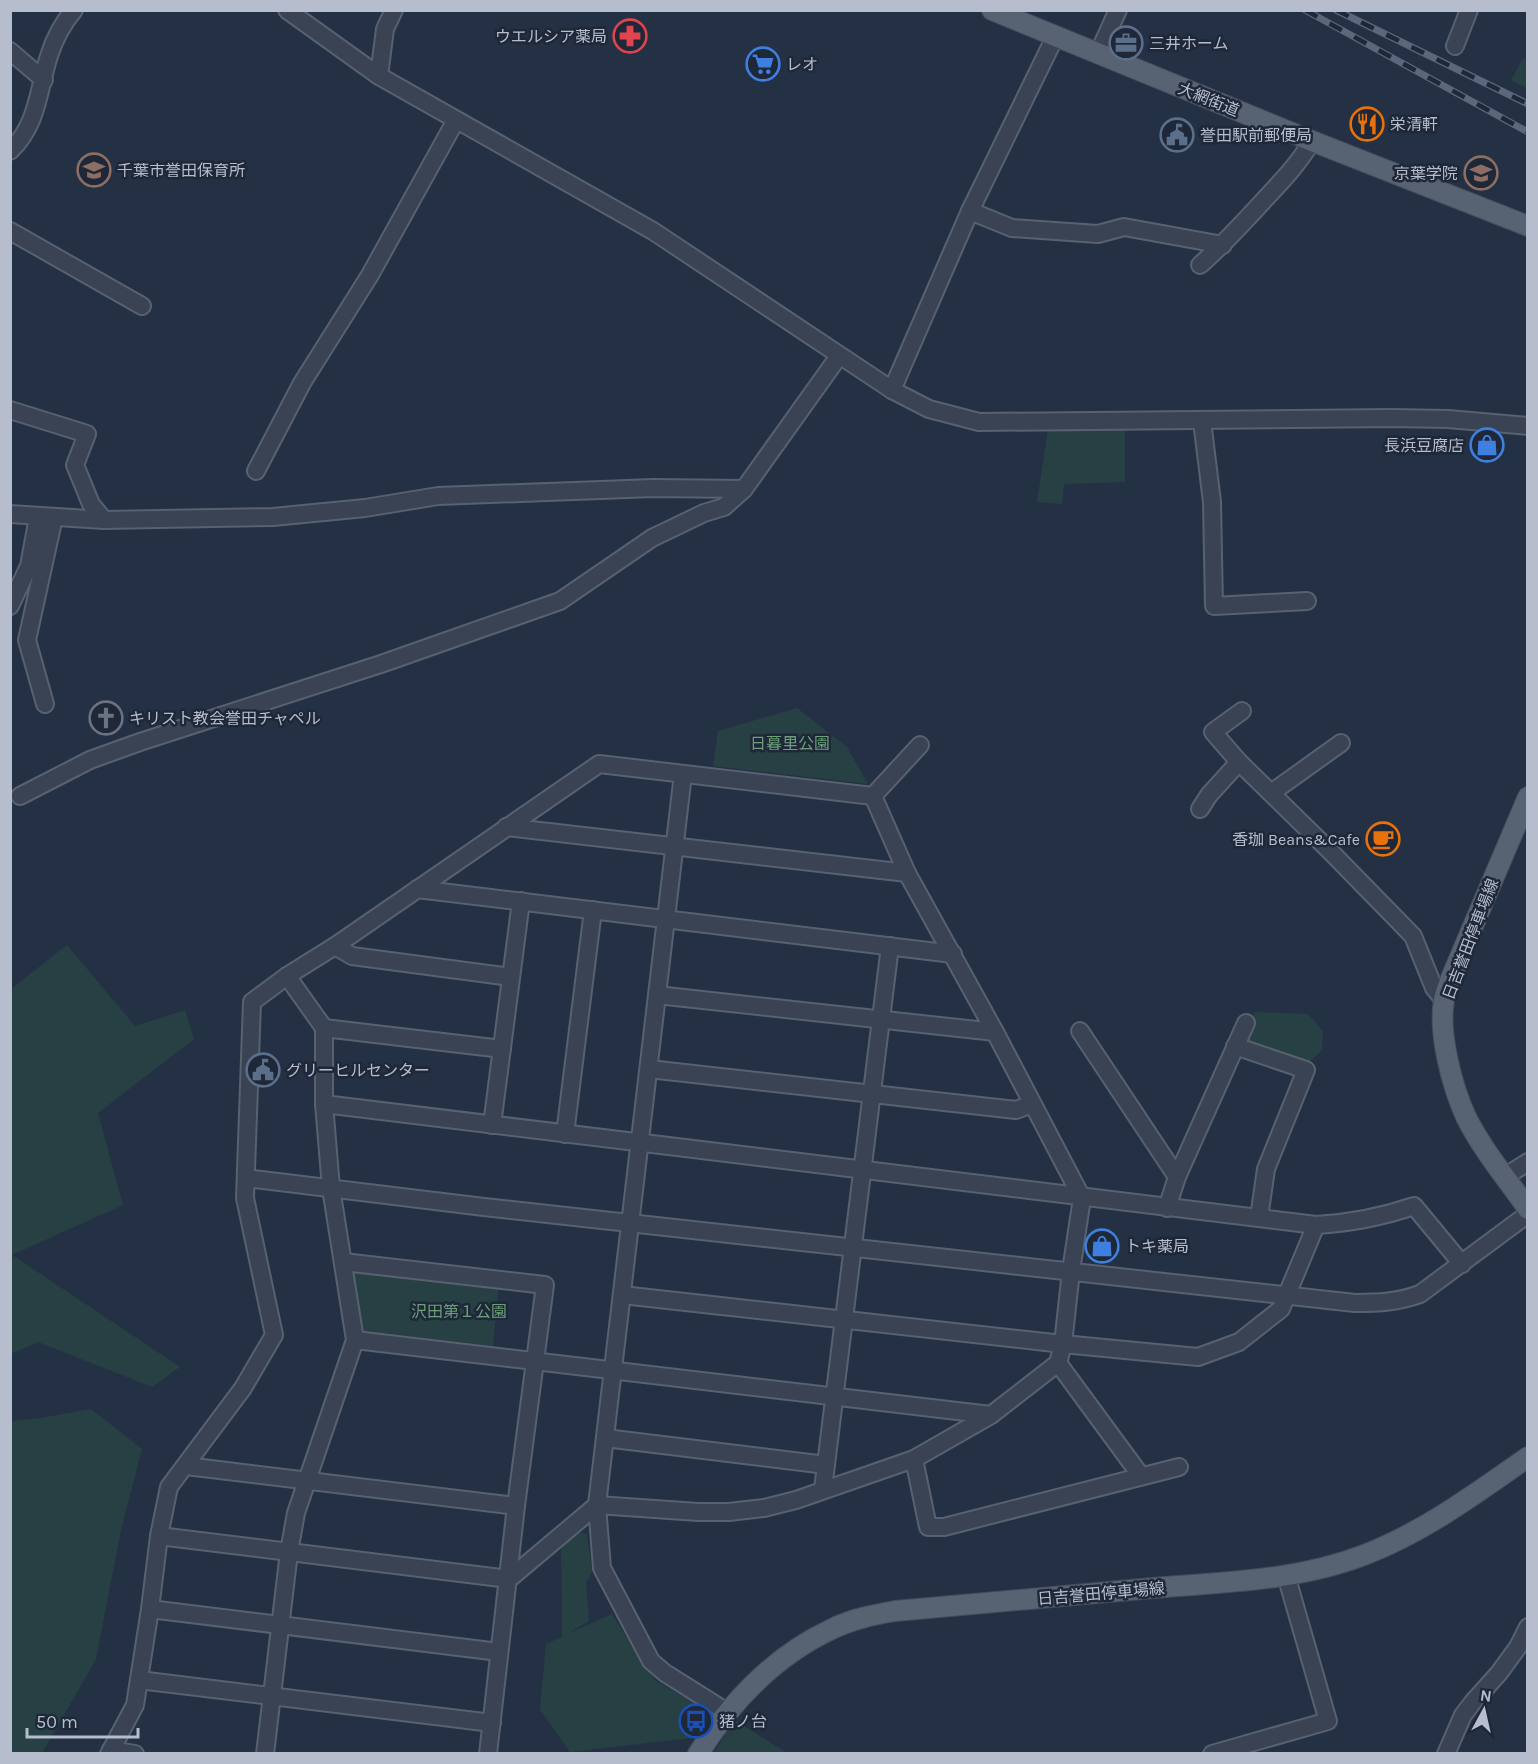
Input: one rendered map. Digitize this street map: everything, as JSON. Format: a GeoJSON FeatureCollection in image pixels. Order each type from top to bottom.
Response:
{"type":"FeatureCollection","features":[{"type":"Feature","properties":{"kind":"main road","name":"大網街道"},"geometry":{"type":"LineString","coordinates":[[992,10],[1527,226]]}},
{"type":"Feature","properties":{"kind":"main road","name":"日吉誉田停車場線"},"geometry":{"type":"LineString","coordinates":[[1527,797],[1451,978],[1444,1000],[1446,1049],[1466,1117],[1527,1209]]}},
{"type":"Feature","properties":{"kind":"main road","name":"日吉誉田停車場線"},"geometry":{"type":"LineString","coordinates":[[698,1754],[727,1712],[748,1689],[789,1656],[831,1629],[870,1616],[895,1611],[1266,1578],[1333,1565],[1364,1555],[1450,1512],[1527,1457]]}},
{"type":"Feature","properties":{"kind":"street"},"geometry":{"type":"LineString","coordinates":[[10,151],[18,144],[34,117],[49,55],[74,10]]}},
{"type":"Feature","properties":{"kind":"street"},"geometry":{"type":"LineString","coordinates":[[287,10],[379,76],[653,231],[839,356],[892,390],[929,409],[979,422],[1425,419],[1527,426]]}},
{"type":"Feature","properties":{"kind":"street"},"geometry":{"type":"LineString","coordinates":[[379,76],[385,29],[394,10]]}},
{"type":"Feature","properties":{"kind":"street"},"geometry":{"type":"LineString","coordinates":[[1098,54],[1118,10]]}},
{"type":"Feature","properties":{"kind":"street"},"geometry":{"type":"LineString","coordinates":[[1455,46],[1469,10]]}},
{"type":"Feature","properties":{"kind":"street"},"geometry":{"type":"LineString","coordinates":[[892,390],[970,211],[1055,37]]}},
{"type":"Feature","properties":{"kind":"street"},"geometry":{"type":"LineString","coordinates":[[10,51],[44,80]]}},
{"type":"Feature","properties":{"kind":"street"},"geometry":{"type":"LineString","coordinates":[[256,471],[302,383],[370,274],[456,120]]}},
{"type":"Feature","properties":{"kind":"street"},"geometry":{"type":"LineString","coordinates":[[1200,265],[1223,245],[1302,157],[1312,141]]}},
{"type":"Feature","properties":{"kind":"street"},"geometry":{"type":"LineString","coordinates":[[970,211],[1012,228],[1098,234],[1124,227],[1223,245]]}},
{"type":"Feature","properties":{"kind":"street"},"geometry":{"type":"LineString","coordinates":[[10,231],[142,306]]}},
{"type":"Feature","properties":{"kind":"street"},"geometry":{"type":"LineString","coordinates":[[20,796],[90,760],[381,664],[560,601],[652,538],[704,513],[724,507],[744,489],[839,356]]}},
{"type":"Feature","properties":{"kind":"street"},"geometry":{"type":"LineString","coordinates":[[10,411],[87,435],[75,465],[91,504],[104,520]]}},
{"type":"Feature","properties":{"kind":"street"},"geometry":{"type":"LineString","coordinates":[[1202,422],[1212,502],[1214,606],[1306,601]]}},
{"type":"Feature","properties":{"kind":"street"},"geometry":{"type":"LineString","coordinates":[[10,514],[104,520],[273,517],[365,508],[438,496],[653,488],[744,489]]}},
{"type":"Feature","properties":{"kind":"street"},"geometry":{"type":"LineString","coordinates":[[10,606],[29,566],[46,517]]}},
{"type":"Feature","properties":{"kind":"street"},"geometry":{"type":"LineString","coordinates":[[45,704],[27,640],[46,517]]}},
{"type":"Feature","properties":{"kind":"street"},"geometry":{"type":"LineString","coordinates":[[1242,711],[1213,732],[1239,762],[1413,936],[1434,988],[1444,1000]]}},
{"type":"Feature","properties":{"kind":"street"},"geometry":{"type":"LineString","coordinates":[[1271,793],[1341,743]]}},
{"type":"Feature","properties":{"kind":"street"},"geometry":{"type":"LineString","coordinates":[[873,796],[920,745]]}},
{"type":"Feature","properties":{"kind":"street"},"geometry":{"type":"LineString","coordinates":[[1200,809],[1209,795],[1239,762]]}},
{"type":"Feature","properties":{"kind":"street"},"geometry":{"type":"LineString","coordinates":[[135,1754],[110,1752],[135,1705],[159,1536],[169,1487],[243,1388],[274,1335],[245,1198],[252,1002],[599,764],[873,796]]}},
{"type":"Feature","properties":{"kind":"street"},"geometry":{"type":"LineString","coordinates":[[683,774],[597,1505],[602,1568],[651,1661],[665,1674],[727,1712]]}},
{"type":"Feature","properties":{"kind":"street"},"geometry":{"type":"LineString","coordinates":[[159,1536],[509,1579],[597,1505],[729,1512],[764,1508],[796,1500],[914,1459],[991,1415],[1058,1363],[1063,1344],[1082,1198],[953,954],[907,873],[873,796]]}},
{"type":"Feature","properties":{"kind":"street"},"geometry":{"type":"LineString","coordinates":[[506,827],[907,873]]}},
{"type":"Feature","properties":{"kind":"street"},"geometry":{"type":"LineString","coordinates":[[417,889],[953,954]]}},
{"type":"Feature","properties":{"kind":"street"},"geometry":{"type":"LineString","coordinates":[[492,1125],[521,901]]}},
{"type":"Feature","properties":{"kind":"street"},"geometry":{"type":"LineString","coordinates":[[565,1134],[593,910]]}},
{"type":"Feature","properties":{"kind":"street"},"geometry":{"type":"LineString","coordinates":[[335,946],[352,956],[511,977]]}},
{"type":"Feature","properties":{"kind":"street"},"geometry":{"type":"LineString","coordinates":[[824,1489],[890,946]]}},
{"type":"Feature","properties":{"kind":"street"},"geometry":{"type":"LineString","coordinates":[[265,1754],[289,1552],[296,1513],[355,1341],[331,1188],[324,1104],[324,1028],[287,976]]}},
{"type":"Feature","properties":{"kind":"street"},"geometry":{"type":"LineString","coordinates":[[657,995],[995,1032]]}},
{"type":"Feature","properties":{"kind":"street"},"geometry":{"type":"LineString","coordinates":[[1167,1208],[1177,1177],[1246,1023]]}},
{"type":"Feature","properties":{"kind":"street"},"geometry":{"type":"LineString","coordinates":[[324,1028],[502,1049]]}},
{"type":"Feature","properties":{"kind":"street"},"geometry":{"type":"LineString","coordinates":[[1080,1031],[1177,1177]]}},
{"type":"Feature","properties":{"kind":"street"},"geometry":{"type":"LineString","coordinates":[[1235,1046],[1306,1070],[1266,1169],[1259,1218]]}},
{"type":"Feature","properties":{"kind":"street"},"geometry":{"type":"LineString","coordinates":[[649,1069],[1016,1110],[1032,1104]]}},
{"type":"Feature","properties":{"kind":"street"},"geometry":{"type":"LineString","coordinates":[[324,1104],[1316,1225],[1340,1224],[1384,1216],[1414,1206],[1462,1264]]}},
{"type":"Feature","properties":{"kind":"street"},"geometry":{"type":"LineString","coordinates":[[1506,1176],[1527,1162]]}},
{"type":"Feature","properties":{"kind":"street"},"geometry":{"type":"LineString","coordinates":[[246,1178],[484,1207],[1356,1303],[1402,1301],[1420,1294],[1527,1214]]}},
{"type":"Feature","properties":{"kind":"street"},"geometry":{"type":"LineString","coordinates":[[622,1295],[1198,1357],[1239,1342],[1281,1309],[1316,1225]]}},
{"type":"Feature","properties":{"kind":"street"},"geometry":{"type":"LineString","coordinates":[[343,1262],[545,1284],[516,1506],[488,1754]]}},
{"type":"Feature","properties":{"kind":"street"},"geometry":{"type":"LineString","coordinates":[[355,1341],[991,1415]]}},
{"type":"Feature","properties":{"kind":"street"},"geometry":{"type":"LineString","coordinates":[[1058,1363],[1141,1476]]}},
{"type":"Feature","properties":{"kind":"street"},"geometry":{"type":"LineString","coordinates":[[605,1438],[826,1464]]}},
{"type":"Feature","properties":{"kind":"street"},"geometry":{"type":"LineString","coordinates":[[914,1459],[928,1527],[944,1527],[1179,1467]]}},
{"type":"Feature","properties":{"kind":"street"},"geometry":{"type":"LineString","coordinates":[[186,1466],[516,1506]]}},
{"type":"Feature","properties":{"kind":"street"},"geometry":{"type":"LineString","coordinates":[[1212,1754],[1328,1721],[1286,1575]]}},
{"type":"Feature","properties":{"kind":"street"},"geometry":{"type":"LineString","coordinates":[[150,1609],[499,1652]]}},
{"type":"Feature","properties":{"kind":"street"},"geometry":{"type":"LineString","coordinates":[[1446,1754],[1463,1716],[1473,1701],[1523,1649],[1527,1627]]}},
{"type":"Feature","properties":{"kind":"street"},"geometry":{"type":"LineString","coordinates":[[140,1680],[492,1723]]}},
{"type":"Feature","properties":{"kind":"green space"},"geometry":{"type":"Polygon","coordinates":[[[1523,58],[1527,61],[1527,88],[1511,80],[1523,58]]]}},
{"type":"Feature","properties":{"kind":"green space"},"geometry":{"type":"Polygon","coordinates":[[[1125,427],[1125,482],[1064,484],[1062,504],[1037,502],[1048,429],[1125,427]]]}},
{"type":"Feature","properties":{"kind":"green space","name":"日暮里公園"},"geometry":{"type":"Polygon","coordinates":[[[797,708],[847,747],[868,784],[713,766],[718,731],[797,708]]]}},
{"type":"Feature","properties":{"kind":"green space"},"geometry":{"type":"Polygon","coordinates":[[[67,945],[135,1026],[185,1010],[194,1039],[98,1113],[123,1205],[12,1255],[180,1367],[152,1387],[38,1342],[11,1354],[11,989],[67,945]]]}},
{"type":"Feature","properties":{"kind":"green space"},"geometry":{"type":"Polygon","coordinates":[[[1255,1012],[1308,1014],[1323,1031],[1322,1050],[1308,1064],[1245,1043],[1243,1036],[1255,1012]]]}},
{"type":"Feature","properties":{"kind":"green space","name":"沢田第１公園"},"geometry":{"type":"Polygon","coordinates":[[[353,1269],[499,1284],[493,1346],[362,1331],[353,1269]]]}},
{"type":"Feature","properties":{"kind":"green space"},"geometry":{"type":"Polygon","coordinates":[[[91,1409],[142,1449],[121,1530],[96,1659],[42,1753],[11,1753],[11,1421],[91,1409]]]}},
{"type":"Feature","properties":{"kind":"green space"},"geometry":{"type":"Polygon","coordinates":[[[578,1532],[587,1534],[592,1572],[586,1583],[589,1621],[567,1634],[612,1614],[656,1681],[696,1704],[691,1738],[570,1752],[540,1709],[546,1644],[562,1637],[561,1545],[578,1532]]]}},
{"type":"Feature","properties":{"kind":"green space"},"geometry":{"type":"Polygon","coordinates":[[[733,1719],[787,1753],[714,1754],[733,1719]]]}},
{"type":"Feature","properties":{"kind":"railway"},"geometry":{"type":"LineString","coordinates":[[1305,10],[1528,132]]}},
{"type":"Feature","properties":{"kind":"railway"},"geometry":{"type":"LineString","coordinates":[[1336,10],[1528,104]]}},
{"type":"Feature","properties":{"kind":"place","name":"ウエルシア薬局"},"geometry":{"type":"Point","coordinates":[630,36]}},
{"type":"Feature","properties":{"kind":"place","name":"三井ホーム"},"geometry":{"type":"Point","coordinates":[1126,43]}},
{"type":"Feature","properties":{"kind":"place","name":"レオ"},"geometry":{"type":"Point","coordinates":[763,64]}},
{"type":"Feature","properties":{"kind":"place","name":"栄清軒"},"geometry":{"type":"Point","coordinates":[1367,124]}},
{"type":"Feature","properties":{"kind":"place","name":"誉田駅前郵便局"},"geometry":{"type":"Point","coordinates":[1177,135]}},
{"type":"Feature","properties":{"kind":"place","name":"千葉市誉田保育所"},"geometry":{"type":"Point","coordinates":[94,170]}},
{"type":"Feature","properties":{"kind":"place","name":"京葉学院"},"geometry":{"type":"Point","coordinates":[1481,173]}},
{"type":"Feature","properties":{"kind":"place","name":"長浜豆腐店"},"geometry":{"type":"Point","coordinates":[1487,445]}},
{"type":"Feature","properties":{"kind":"place","name":"キリスト教会誉田チャペル"},"geometry":{"type":"Point","coordinates":[106,718]}},
{"type":"Feature","properties":{"kind":"place","name":"香珈 Beans&Cafe"},"geometry":{"type":"Point","coordinates":[1383,839]}},
{"type":"Feature","properties":{"kind":"place","name":"グリーヒルセンター"},"geometry":{"type":"Point","coordinates":[263,1070]}},
{"type":"Feature","properties":{"kind":"place","name":"トキ薬局"},"geometry":{"type":"Point","coordinates":[1102,1246]}},
{"type":"Feature","properties":{"kind":"place","name":"猪ノ台"},"geometry":{"type":"Point","coordinates":[696,1721]}}]}
